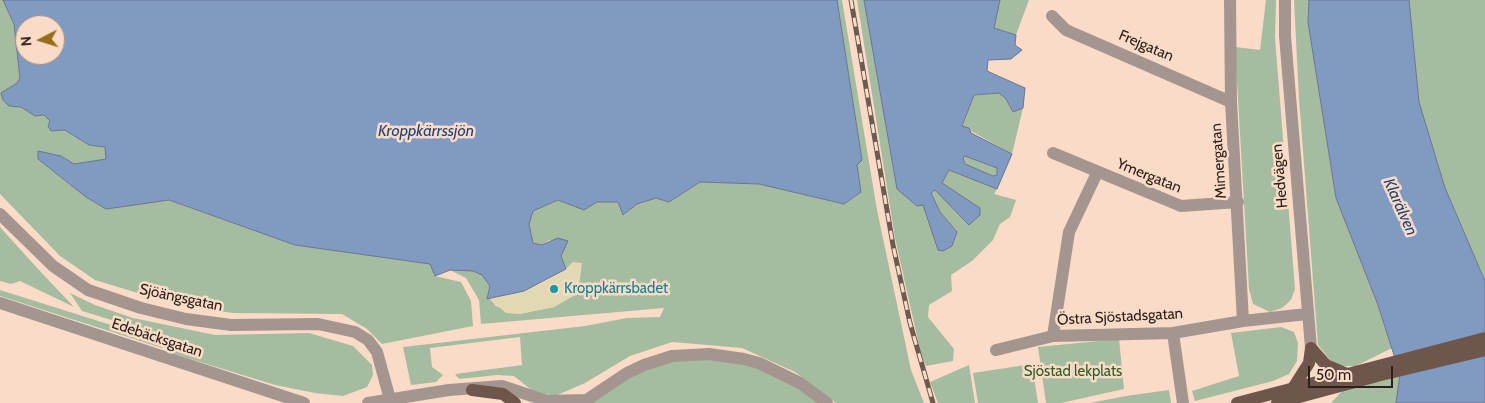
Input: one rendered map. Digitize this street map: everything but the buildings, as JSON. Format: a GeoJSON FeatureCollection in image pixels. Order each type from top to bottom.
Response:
{"type":"FeatureCollection","features":[{"type":"Feature","properties":{"kind":"main road"},"geometry":{"type":"LineString","coordinates":[[1280,403],[1485,338]]}},
{"type":"Feature","properties":{"kind":"main road"},"geometry":{"type":"LineString","coordinates":[[1311,348],[1326,365],[1347,374]]}},
{"type":"Feature","properties":{"kind":"main road"},"geometry":{"type":"LineString","coordinates":[[1293,388],[1307,368],[1311,348]]}},
{"type":"Feature","properties":{"kind":"main road"},"geometry":{"type":"LineString","coordinates":[[1237,403],[1347,374],[1380,370],[1485,350]]}},
{"type":"Feature","properties":{"kind":"main road"},"geometry":{"type":"LineString","coordinates":[[1322,403],[1331,388]]}},
{"type":"Feature","properties":{"kind":"main road"},"geometry":{"type":"LineString","coordinates":[[472,390],[503,394],[524,401]]}},
{"type":"Feature","properties":{"kind":"street","name":"Mimergatan"},"geometry":{"type":"LineString","coordinates":[[1230,0],[1231,102],[1238,202],[1243,321]]}},
{"type":"Feature","properties":{"kind":"street","name":"Hedvägen"},"geometry":{"type":"LineString","coordinates":[[1285,0],[1285,36],[1311,348]]}},
{"type":"Feature","properties":{"kind":"street","name":"Frejgatan"},"geometry":{"type":"LineString","coordinates":[[1052,16],[1066,30],[1231,102]]}},
{"type":"Feature","properties":{"kind":"street","name":"Ymergatan"},"geometry":{"type":"LineString","coordinates":[[1053,153],[1097,173],[1181,206],[1238,202]]}},
{"type":"Feature","properties":{"kind":"street"},"geometry":{"type":"LineString","coordinates":[[1053,336],[1069,232],[1097,173]]}},
{"type":"Feature","properties":{"kind":"street","name":"Sjöängsgatan"},"geometry":{"type":"LineString","coordinates":[[0,214],[53,266],[88,290],[141,308],[186,319],[231,325],[318,324],[355,332],[368,340],[378,352],[391,402]]}},
{"type":"Feature","properties":{"kind":"street","name":"Edebäcksgatan"},"geometry":{"type":"LineString","coordinates":[[0,303],[304,403]]}},
{"type":"Feature","properties":{"kind":"street","name":"Östra Sjöstadsgatan"},"geometry":{"type":"LineString","coordinates":[[996,350],[1053,336],[1173,332],[1243,321],[1307,314]]}},
{"type":"Feature","properties":{"kind":"street"},"geometry":{"type":"LineString","coordinates":[[1173,332],[1183,403]]}},
{"type":"Feature","properties":{"kind":"street"},"geometry":{"type":"LineString","coordinates":[[524,401],[584,402],[627,373],[651,362],[672,356],[709,354],[759,363],[800,383],[827,403]]}},
{"type":"Feature","properties":{"kind":"street"},"geometry":{"type":"LineString","coordinates":[[368,403],[391,402],[449,390],[472,390]]}},
{"type":"Feature","properties":{"kind":"green space"},"geometry":{"type":"Polygon","coordinates":[[[0,0],[3,0],[14,24],[15,65],[19,65],[20,78],[17,83],[1,93],[9,106],[21,107],[35,116],[44,115],[50,121],[51,131],[65,130],[89,145],[105,146],[106,159],[74,164],[61,156],[38,159],[86,197],[106,209],[168,200],[295,245],[431,264],[435,276],[461,282],[471,301],[473,326],[382,344],[367,329],[342,314],[233,313],[164,301],[95,280],[60,256],[0,194],[0,0]]]}},
{"type":"Feature","properties":{"kind":"green space"},"geometry":{"type":"Polygon","coordinates":[[[837,0],[842,0],[877,210],[911,370],[924,403],[836,403],[795,372],[742,348],[672,342],[630,356],[585,383],[555,396],[534,392],[514,376],[497,375],[459,379],[455,374],[522,365],[520,337],[430,348],[432,367],[443,375],[436,382],[411,385],[403,347],[585,326],[627,318],[660,317],[664,308],[481,324],[479,300],[466,278],[450,270],[473,271],[482,275],[490,286],[487,299],[490,299],[496,306],[519,314],[554,307],[573,296],[579,287],[573,262],[566,269],[561,256],[550,240],[542,245],[533,243],[529,224],[533,211],[558,200],[584,210],[597,202],[618,202],[624,215],[637,204],[656,198],[669,202],[700,182],[759,184],[844,204],[861,192],[857,165],[862,159],[837,0]]]}},
{"type":"Feature","properties":{"kind":"green space"},"geometry":{"type":"Polygon","coordinates":[[[857,0],[864,0],[897,189],[923,205],[938,250],[957,232],[940,212],[931,193],[935,190],[969,224],[980,208],[942,183],[949,170],[997,189],[994,194],[1016,200],[1010,217],[1000,224],[993,240],[972,261],[951,275],[952,291],[929,305],[928,317],[954,349],[953,361],[926,366],[921,354],[895,238],[857,0]]]}},
{"type":"Feature","properties":{"kind":"green space"},"geometry":{"type":"Polygon","coordinates":[[[1000,0],[1029,0],[1016,35],[994,28],[1000,0]]]}},
{"type":"Feature","properties":{"kind":"green space"},"geometry":{"type":"Polygon","coordinates":[[[1266,0],[1276,0],[1275,38],[1295,289],[1291,300],[1282,308],[1270,312],[1253,304],[1249,289],[1235,47],[1260,50],[1266,0]]]}},
{"type":"Feature","properties":{"kind":"green space"},"geometry":{"type":"Polygon","coordinates":[[[1294,0],[1309,0],[1308,22],[1336,198],[1378,305],[1392,348],[1356,366],[1341,366],[1330,360],[1318,345],[1299,99],[1294,0]]]}},
{"type":"Feature","properties":{"kind":"green space"},"geometry":{"type":"Polygon","coordinates":[[[1409,0],[1485,0],[1485,281],[1445,188],[1419,102],[1409,0]]]}},
{"type":"Feature","properties":{"kind":"green space"},"geometry":{"type":"Polygon","coordinates":[[[999,93],[1006,99],[1013,111],[1023,108],[1012,154],[962,126],[974,95],[999,93]]]}},
{"type":"Feature","properties":{"kind":"green space"},"geometry":{"type":"Polygon","coordinates":[[[965,156],[997,168],[997,175],[993,176],[965,164],[963,158],[965,156]]]}},
{"type":"Feature","properties":{"kind":"green space"},"geometry":{"type":"Polygon","coordinates":[[[0,227],[74,307],[20,281],[11,284],[0,281],[0,227]]]}},
{"type":"Feature","properties":{"kind":"green space"},"geometry":{"type":"Polygon","coordinates":[[[0,290],[171,344],[162,348],[0,296],[0,290]]]}},
{"type":"Feature","properties":{"kind":"green space"},"geometry":{"type":"Polygon","coordinates":[[[70,293],[95,305],[133,318],[215,335],[309,333],[353,346],[372,365],[373,375],[367,387],[343,396],[315,393],[275,385],[171,353],[177,340],[82,311],[70,293]]]}},
{"type":"Feature","properties":{"kind":"green space"},"geometry":{"type":"Polygon","coordinates":[[[1281,327],[1294,332],[1298,343],[1297,361],[1289,374],[1273,381],[1195,401],[1192,391],[1239,376],[1231,333],[1281,327]]]}},
{"type":"Feature","properties":{"kind":"green space","name":"Sjöstad lekplats"},"geometry":{"type":"Polygon","coordinates":[[[1119,339],[1124,389],[1061,403],[1046,403],[1038,347],[1119,339]]]}},
{"type":"Feature","properties":{"kind":"green space"},"geometry":{"type":"Polygon","coordinates":[[[715,358],[761,366],[801,390],[817,403],[590,403],[617,382],[655,364],[684,359],[715,358]]]}},
{"type":"Feature","properties":{"kind":"green space"},"geometry":{"type":"Polygon","coordinates":[[[1032,364],[1038,403],[978,403],[973,373],[1032,364]]]}},
{"type":"Feature","properties":{"kind":"green space"},"geometry":{"type":"Polygon","coordinates":[[[969,365],[975,403],[938,403],[930,382],[969,365]]]}},
{"type":"Feature","properties":{"kind":"green space"},"geometry":{"type":"Polygon","coordinates":[[[1400,374],[1396,403],[1331,403],[1343,390],[1400,374]]]}},
{"type":"Feature","properties":{"kind":"green space"},"geometry":{"type":"Polygon","coordinates":[[[1169,390],[1171,403],[1090,403],[1126,396],[1169,390]]]}},
{"type":"Feature","properties":{"kind":"sand","name":"Kroppkärrsbadet"},"geometry":{"type":"Polygon","coordinates":[[[573,262],[582,263],[579,287],[573,296],[554,307],[519,314],[506,313],[490,299],[541,284],[566,269],[573,262]]]}},
{"type":"Feature","properties":{"kind":"water","name":"Kroppkärrssjön"},"geometry":{"type":"Polygon","coordinates":[[[3,0],[837,0],[862,160],[857,165],[861,192],[844,204],[759,184],[700,182],[669,202],[656,198],[637,204],[623,215],[618,202],[597,202],[584,210],[558,200],[533,211],[529,224],[533,243],[542,245],[558,238],[568,241],[561,256],[566,269],[524,291],[487,299],[490,286],[482,275],[473,271],[450,270],[435,276],[430,264],[295,245],[169,200],[106,209],[86,197],[38,159],[38,151],[61,156],[74,164],[106,159],[105,147],[89,145],[65,130],[51,131],[48,126],[50,121],[44,115],[35,116],[21,107],[9,106],[3,100],[1,93],[17,83],[20,78],[19,65],[65,65],[65,15],[15,15],[15,33],[14,24],[3,0]]]}},
{"type":"Feature","properties":{"kind":"water"},"geometry":{"type":"Polygon","coordinates":[[[864,0],[1000,0],[994,28],[1016,35],[1015,45],[1022,50],[1011,59],[988,60],[987,71],[1025,88],[1023,108],[1013,112],[1006,99],[999,93],[974,95],[962,126],[969,128],[971,133],[1012,154],[997,189],[949,170],[942,183],[980,208],[980,215],[969,225],[935,190],[931,193],[940,212],[957,232],[952,246],[943,251],[938,250],[923,205],[917,206],[897,189],[864,0]],[[965,156],[963,158],[965,164],[993,176],[997,175],[997,168],[965,156]]]}},
{"type":"Feature","properties":{"kind":"water","name":"Klarälven"},"geometry":{"type":"Polygon","coordinates":[[[1309,0],[1409,0],[1419,102],[1445,188],[1485,281],[1485,403],[1396,403],[1400,374],[1378,305],[1336,198],[1308,22],[1309,0]]]}},
{"type":"Feature","properties":{"kind":"railway"},"geometry":{"type":"LineString","coordinates":[[851,0],[893,245],[910,323],[933,403]]}},
{"type":"Feature","properties":{"kind":"place","name":"Kroppkärrsbadet"},"geometry":{"type":"Point","coordinates":[554,289]}}]}
